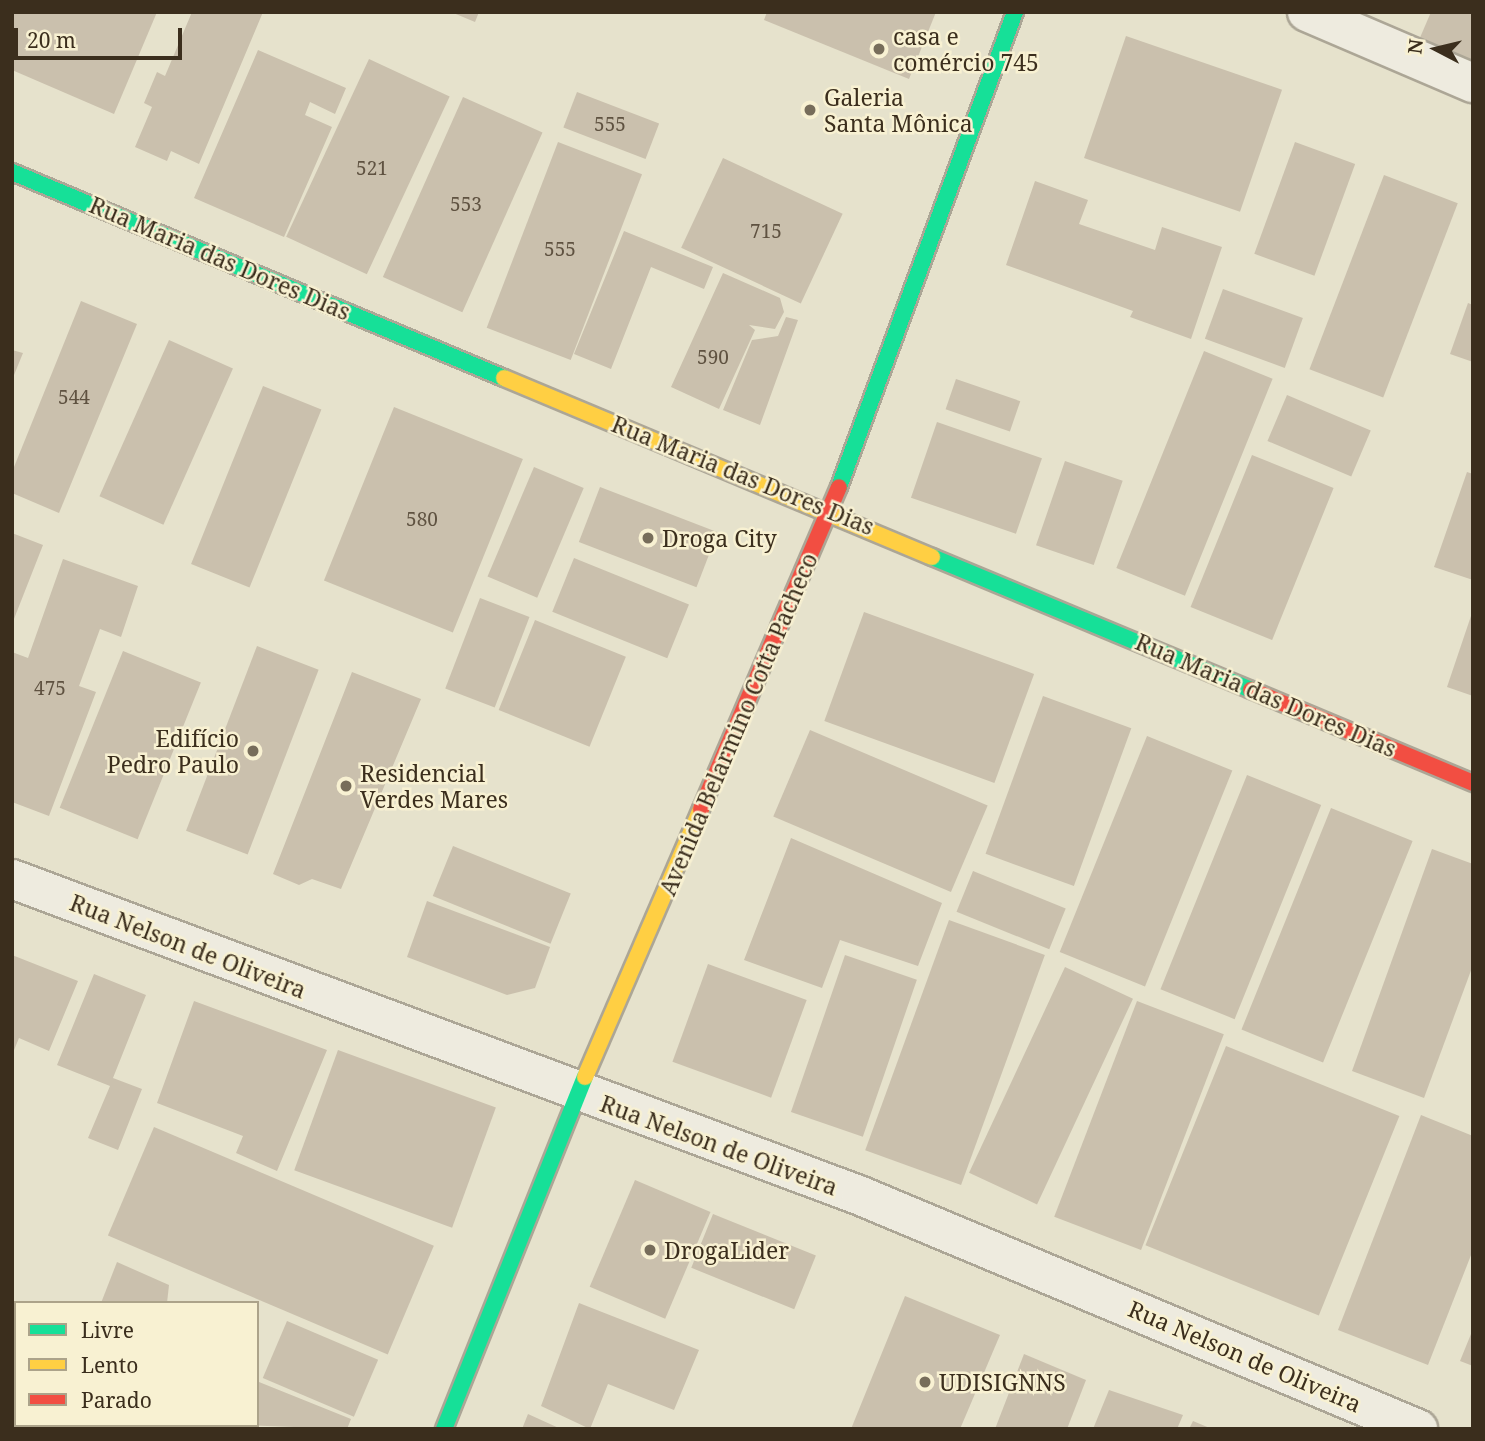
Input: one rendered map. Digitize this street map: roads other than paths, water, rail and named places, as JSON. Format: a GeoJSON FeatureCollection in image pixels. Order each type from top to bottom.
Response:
{"type":"FeatureCollection","features":[{"type":"Feature","properties":{"kind":"street","name":"Avenida Belarmino Cotta Pacheco"},"geometry":{"type":"LineString","coordinates":[[444,1429],[578,1094],[830,510],[1015,12]]}},
{"type":"Feature","properties":{"kind":"street"},"geometry":{"type":"LineString","coordinates":[[1307,12],[1473,83]]}},
{"type":"Feature","properties":{"kind":"street","name":"Rua Maria das Dores Dias"},"geometry":{"type":"LineString","coordinates":[[12,172],[830,510],[1473,783]]}},
{"type":"Feature","properties":{"kind":"street","name":"Rua Nelson de Oliveira"},"geometry":{"type":"LineString","coordinates":[[12,879],[578,1094],[861,1196],[1418,1429]]}},
{"type":"Feature","properties":{"kind":"place","name":"casa e comércio 745"},"geometry":{"type":"Point","coordinates":[879,49]}},
{"type":"Feature","properties":{"kind":"place","name":"Galeria Santa Mônica"},"geometry":{"type":"Point","coordinates":[810,110]}},
{"type":"Feature","properties":{"kind":"place","name":"Droga City"},"geometry":{"type":"Point","coordinates":[648,538]}},
{"type":"Feature","properties":{"kind":"place","name":"Edifício Pedro Paulo"},"geometry":{"type":"Point","coordinates":[253,751]}},
{"type":"Feature","properties":{"kind":"place","name":"Residencial Verdes Mares"},"geometry":{"type":"Point","coordinates":[346,786]}},
{"type":"Feature","properties":{"kind":"place","name":"DrogaLider"},"geometry":{"type":"Point","coordinates":[650,1250]}},
{"type":"Feature","properties":{"kind":"place","name":"UDISIGNNS"},"geometry":{"type":"Point","coordinates":[925,1382]}}]}
